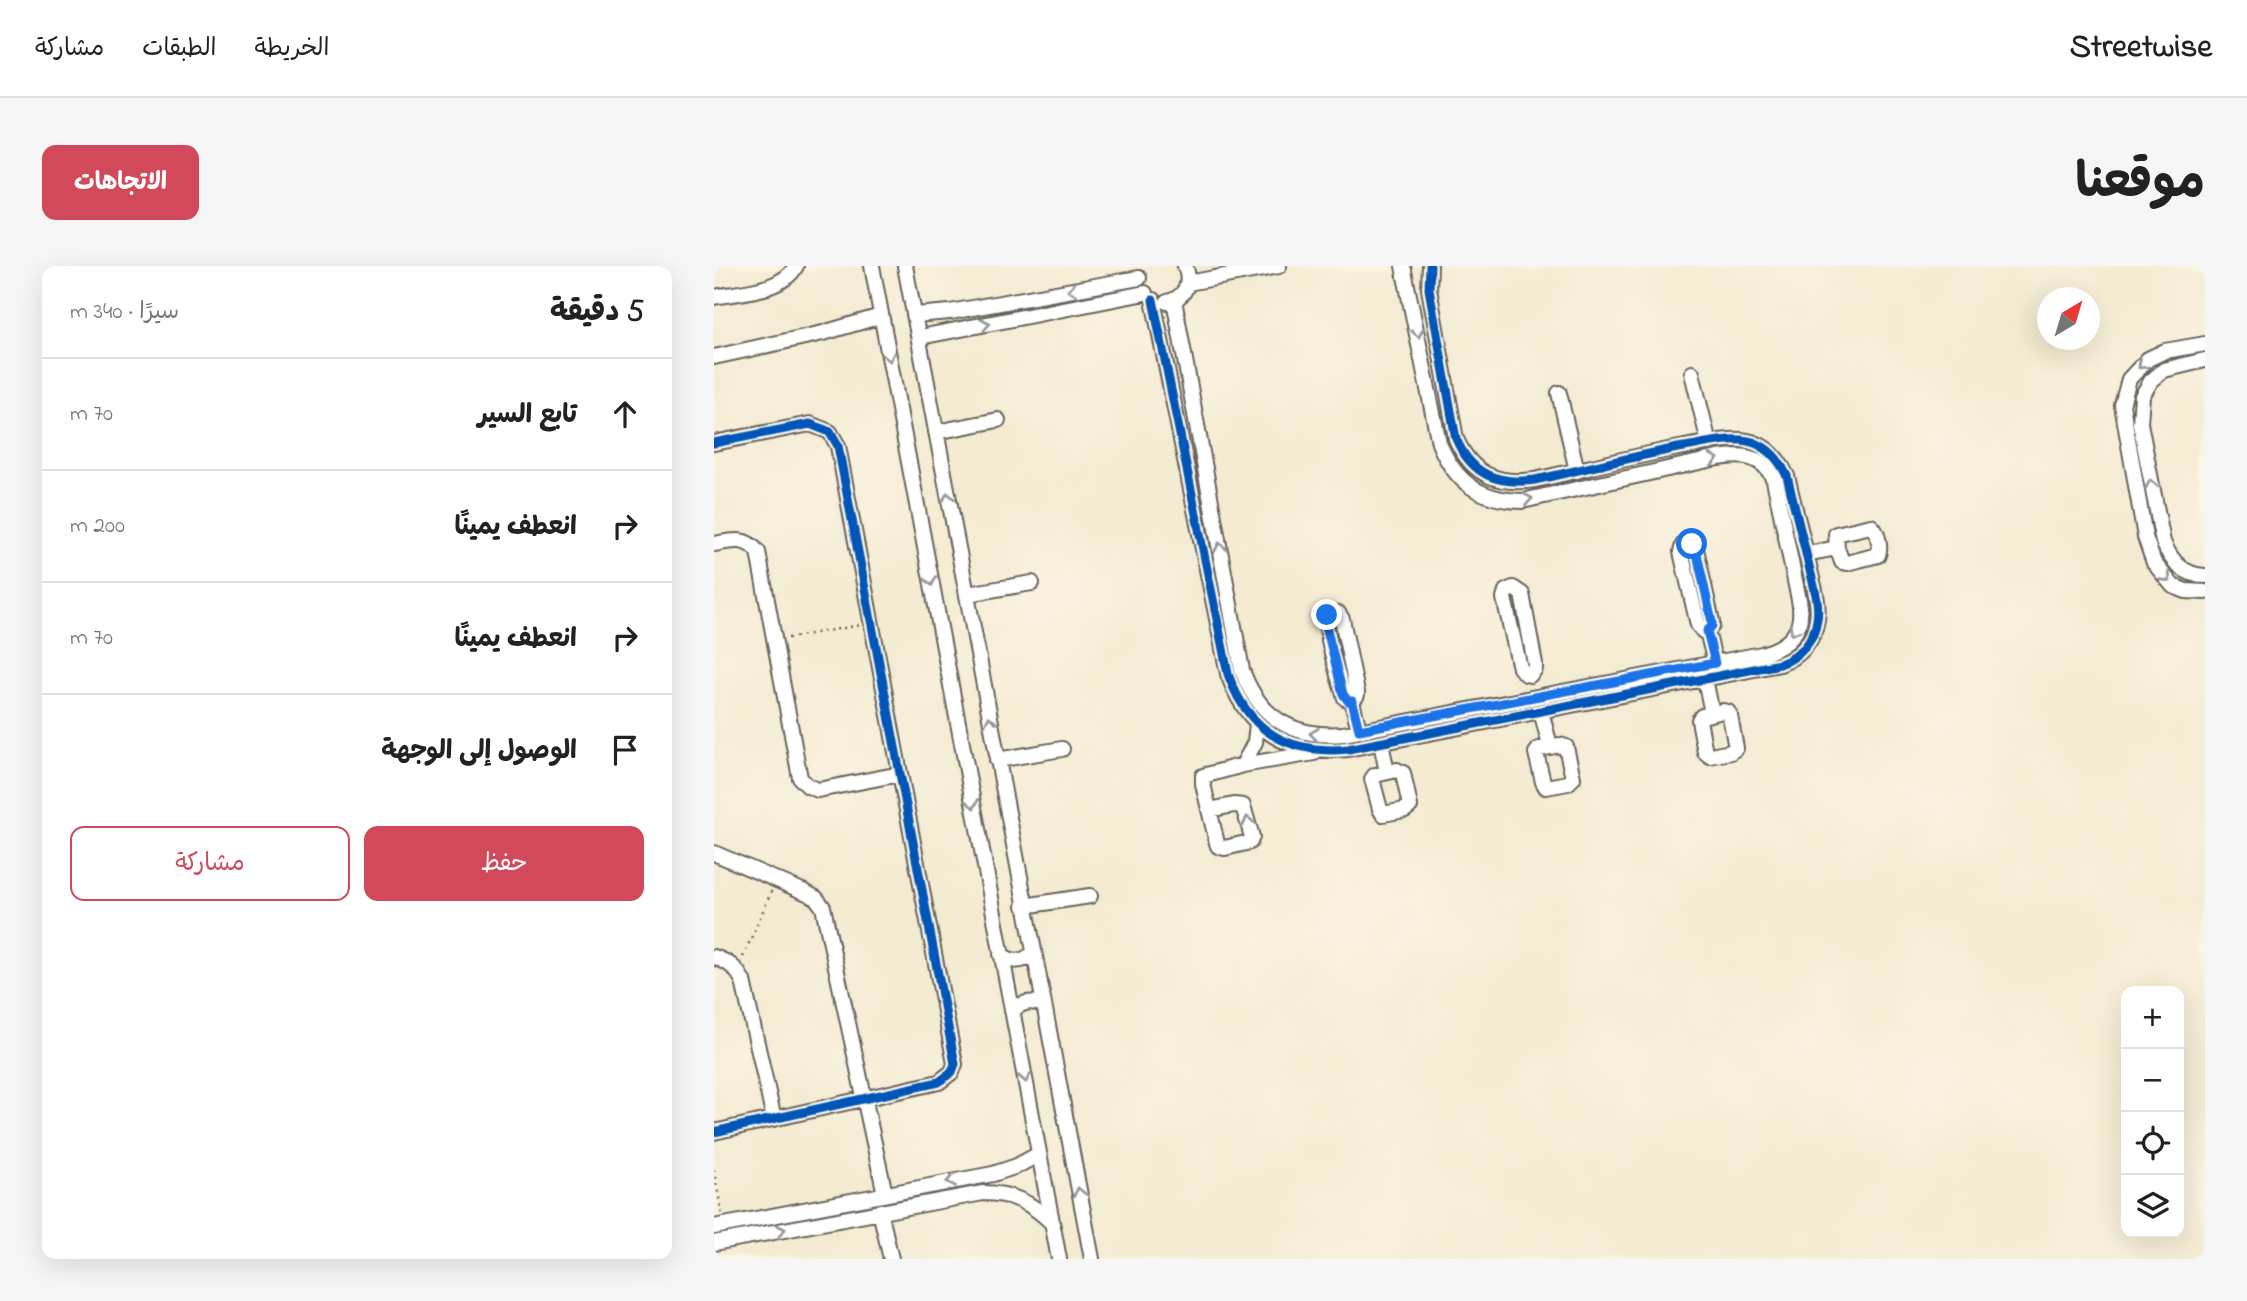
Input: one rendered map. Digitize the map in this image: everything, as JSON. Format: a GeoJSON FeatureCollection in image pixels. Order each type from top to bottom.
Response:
{"type":"FeatureCollection","features":[{"type":"Feature","properties":{"kind":"street"},"geometry":{"type":"LineString","coordinates":[[714,297],[782,281],[796,266]]}},
{"type":"Feature","properties":{"kind":"street"},"geometry":{"type":"LineString","coordinates":[[872,266],[1059,1259]]}},
{"type":"Feature","properties":{"kind":"street"},"geometry":{"type":"LineString","coordinates":[[905,266],[1092,1259]]}},
{"type":"Feature","properties":{"kind":"street"},"geometry":{"type":"LineString","coordinates":[[1188,283],[1279,266]]}},
{"type":"Feature","properties":{"kind":"street"},"geometry":{"type":"LineString","coordinates":[[1209,810],[1203,776],[1243,765],[1381,743],[1541,711],[1593,693],[1762,654],[1782,647],[1796,631],[1800,620],[1799,600],[1774,480],[1763,463],[1754,458],[1733,455],[1522,501],[1486,496],[1468,485],[1450,465],[1439,443],[1404,266]]}},
{"type":"Feature","properties":{"kind":"street"},"geometry":{"type":"LineString","coordinates":[[1174,300],[1242,670],[1257,701],[1271,716],[1287,726],[1324,736],[1535,697],[1593,693],[1705,679],[1780,664],[1791,660],[1808,644],[1814,633],[1817,597],[1787,476],[1781,464],[1762,446],[1748,441],[1709,443],[1535,480],[1505,482],[1478,470],[1468,460],[1456,439],[1429,289],[1430,266]]}},
{"type":"Feature","properties":{"kind":"street"},"geometry":{"type":"LineString","coordinates":[[919,337],[1149,297],[1164,302],[1174,300],[1183,293],[1188,283],[1189,267]]}},
{"type":"Feature","properties":{"kind":"street"},"geometry":{"type":"LineString","coordinates":[[915,316],[950,312],[1141,272],[1149,297],[1234,692],[1256,724],[1290,744],[1328,751]]}},
{"type":"Feature","properties":{"kind":"street"},"geometry":{"type":"LineString","coordinates":[[950,312],[952,331]]}},
{"type":"Feature","properties":{"kind":"street"},"geometry":{"type":"LineString","coordinates":[[714,358],[823,333],[881,316]]}},
{"type":"Feature","properties":{"kind":"street"},"geometry":{"type":"LineString","coordinates":[[2205,344],[2165,351],[2141,364],[2129,379],[2122,405],[2145,537],[2154,563],[2173,586],[2186,591],[2205,592]]}},
{"type":"Feature","properties":{"kind":"street"},"geometry":{"type":"LineString","coordinates":[[2205,360],[2172,367],[2157,375],[2146,388],[2140,423],[2162,542],[2182,569],[2205,576]]}},
{"type":"Feature","properties":{"kind":"street"},"geometry":{"type":"LineString","coordinates":[[1692,373],[1709,443]]}},
{"type":"Feature","properties":{"kind":"street"},"geometry":{"type":"LineString","coordinates":[[1559,393],[1577,471]]}},
{"type":"Feature","properties":{"kind":"street"},"geometry":{"type":"LineString","coordinates":[[936,432],[998,420]]}},
{"type":"Feature","properties":{"kind":"street"},"geometry":{"type":"LineString","coordinates":[[714,443],[810,424],[830,432],[838,446],[955,1064],[952,1072],[939,1082],[714,1132]]}},
{"type":"Feature","properties":{"kind":"street"},"geometry":{"type":"LineString","coordinates":[[1643,455],[1648,473]]}},
{"type":"Feature","properties":{"kind":"street"},"geometry":{"type":"LineString","coordinates":[[1195,508],[1212,505]]}},
{"type":"Feature","properties":{"kind":"street"},"geometry":{"type":"LineString","coordinates":[[714,544],[739,540],[753,545],[758,552],[800,778],[818,790],[900,774]]}},
{"type":"Feature","properties":{"kind":"street"},"geometry":{"type":"LineString","coordinates":[[1806,554],[1837,548]]}},
{"type":"Feature","properties":{"kind":"street"},"geometry":{"type":"LineString","coordinates":[[967,594],[1032,583]]}},
{"type":"Feature","properties":{"kind":"street"},"geometry":{"type":"LineString","coordinates":[[1697,587],[1698,625],[1703,631],[1707,631],[1715,663]]}},
{"type":"Feature","properties":{"kind":"street"},"geometry":{"type":"LineString","coordinates":[[1510,589],[1517,589],[1522,594],[1535,664],[1530,675],[1520,668],[1504,598],[1504,594],[1510,589]]}},
{"type":"Feature","properties":{"kind":"street"},"geometry":{"type":"LineString","coordinates":[[1799,600],[1817,597]]}},
{"type":"Feature","properties":{"kind":"street"},"geometry":{"type":"LineString","coordinates":[[1331,613],[1341,615],[1357,695],[1352,701],[1345,698],[1325,622],[1327,615],[1331,613]]}},
{"type":"Feature","properties":{"kind":"street"},"geometry":{"type":"LineString","coordinates":[[1334,658],[1350,654]]}},
{"type":"Feature","properties":{"kind":"street"},"geometry":{"type":"LineString","coordinates":[[1530,675],[1535,697]]}},
{"type":"Feature","properties":{"kind":"street"},"geometry":{"type":"LineString","coordinates":[[1705,679],[1712,713]]}},
{"type":"Feature","properties":{"kind":"street"},"geometry":{"type":"LineString","coordinates":[[1352,701],[1359,730]]}},
{"type":"Feature","properties":{"kind":"street"},"geometry":{"type":"LineString","coordinates":[[1541,711],[1550,746]]}},
{"type":"Feature","properties":{"kind":"street"},"geometry":{"type":"LineString","coordinates":[[1243,765],[1255,742],[1256,724]]}},
{"type":"Feature","properties":{"kind":"street"},"geometry":{"type":"LineString","coordinates":[[1381,743],[1387,772]]}},
{"type":"Feature","properties":{"kind":"street"},"geometry":{"type":"LineString","coordinates":[[997,760],[1062,749]]}},
{"type":"Feature","properties":{"kind":"street"},"geometry":{"type":"LineString","coordinates":[[714,853],[807,892],[823,907],[885,1194]]}},
{"type":"Feature","properties":{"kind":"street"},"geometry":{"type":"LineString","coordinates":[[1024,906],[1090,896]]}},
{"type":"Feature","properties":{"kind":"street"},"geometry":{"type":"LineString","coordinates":[[1000,954],[1009,960],[1020,961],[1033,953]]}},
{"type":"Feature","properties":{"kind":"street"},"geometry":{"type":"LineString","coordinates":[[714,957],[737,970],[743,981],[774,1119]]}},
{"type":"Feature","properties":{"kind":"street"},"geometry":{"type":"LineString","coordinates":[[1012,1011],[1030,1001],[1043,1005]]}},
{"type":"Feature","properties":{"kind":"street"},"geometry":{"type":"LineString","coordinates":[[719,1226],[980,1176],[1017,1166],[1038,1154]]}},
{"type":"Feature","properties":{"kind":"street"},"geometry":{"type":"LineString","coordinates":[[980,1176],[983,1193]]}},
{"type":"Feature","properties":{"kind":"street"},"geometry":{"type":"LineString","coordinates":[[714,1243],[983,1193],[1014,1196],[1041,1212],[1052,1223]]}},
{"type":"Feature","properties":{"kind":"street"},"geometry":{"type":"LineString","coordinates":[[880,1211],[891,1259]]}},
{"type":"Feature","properties":{"kind":"path"},"geometry":{"type":"LineString","coordinates":[[775,640],[871,623]]}},
{"type":"Feature","properties":{"kind":"path"},"geometry":{"type":"LineString","coordinates":[[737,970],[776,880]]}},
{"type":"Feature","properties":{"kind":"path"},"geometry":{"type":"LineString","coordinates":[[714,1170],[719,1226]]}},
{"type":"Feature","properties":{"kind":"cycle path"},"geometry":{"type":"LineString","coordinates":[[1153,300],[1228,674],[1247,711],[1273,735],[1307,748],[1348,749],[1780,664],[1800,653],[1813,635],[1818,613],[1817,600],[1787,476],[1772,454],[1748,441],[1724,440],[1647,454],[1535,480],[1509,481],[1487,475],[1470,461],[1456,439],[1429,289],[1430,266]]}},
{"type":"Feature","properties":{"kind":"cycle path"},"geometry":{"type":"LineString","coordinates":[[714,443],[810,424],[830,432],[838,446],[955,1064],[952,1072],[939,1082],[714,1132]]}},
{"type":"Feature","properties":{"kind":"route"},"geometry":{"type":"LineString","coordinates":[[1327,615],[1325,622],[1343,694],[1348,701],[1352,701],[1359,730],[1715,663],[1707,631],[1712,622],[1696,549],[1692,544]]}}]}
